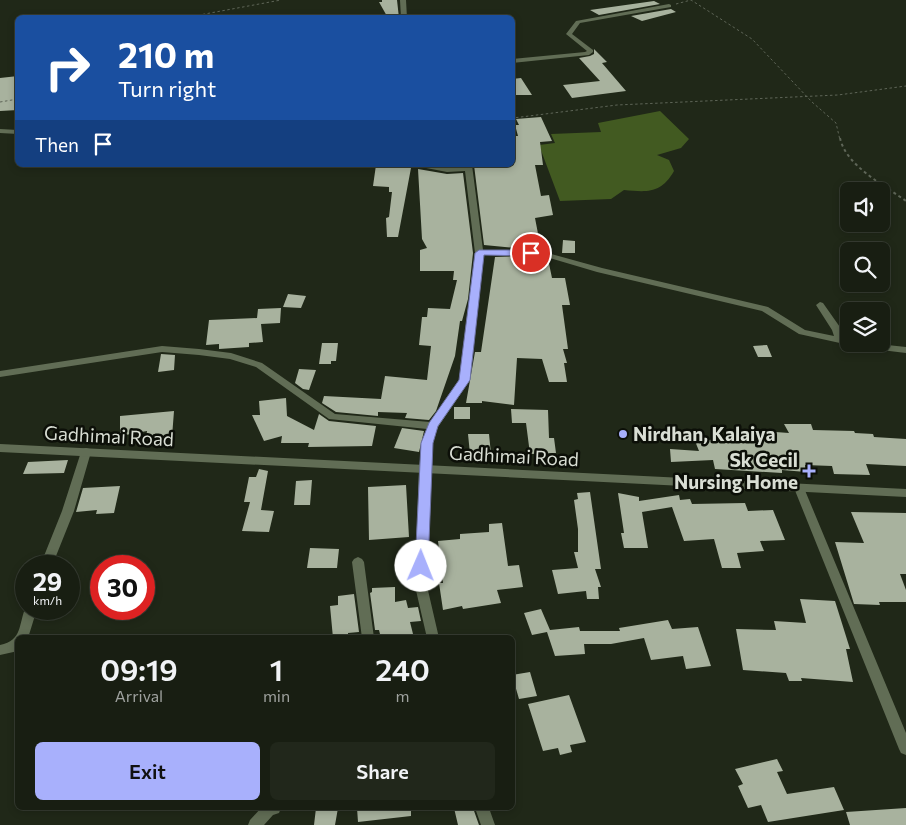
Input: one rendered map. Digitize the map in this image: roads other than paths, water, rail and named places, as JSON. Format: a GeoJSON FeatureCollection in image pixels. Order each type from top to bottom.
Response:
{"type":"FeatureCollection","features":[{"type":"Feature","properties":{"kind":"street"},"geometry":{"type":"LineString","coordinates":[[403,0],[404,15]]}},
{"type":"Feature","properties":{"kind":"street"},"geometry":{"type":"LineString","coordinates":[[515,61],[587,54],[591,51],[569,34],[578,22],[669,6],[662,0]]}},
{"type":"Feature","properties":{"kind":"street"},"geometry":{"type":"LineString","coordinates":[[0,131],[15,132]]}},
{"type":"Feature","properties":{"kind":"street"},"geometry":{"type":"LineString","coordinates":[[431,167],[447,170],[468,167],[479,253],[464,380],[433,426],[427,443],[424,468],[421,586],[432,635]]}},
{"type":"Feature","properties":{"kind":"street"},"geometry":{"type":"LineString","coordinates":[[479,253],[519,252],[544,254],[600,270],[765,309],[802,332],[838,340],[837,330],[820,305]]}},
{"type":"Feature","properties":{"kind":"street"},"geometry":{"type":"LineString","coordinates":[[890,348],[906,350]]}},
{"type":"Feature","properties":{"kind":"street"},"geometry":{"type":"LineString","coordinates":[[0,374],[162,349],[199,352],[231,356],[259,365],[332,417],[433,426]]}},
{"type":"Feature","properties":{"kind":"street","name":"Gadhimai Road"},"geometry":{"type":"LineString","coordinates":[[0,448],[906,493]]}},
{"type":"Feature","properties":{"kind":"street"},"geometry":{"type":"LineString","coordinates":[[50,555],[68,512],[86,452]]}},
{"type":"Feature","properties":{"kind":"street"},"geometry":{"type":"LineString","coordinates":[[799,488],[906,749]]}},
{"type":"Feature","properties":{"kind":"street"},"geometry":{"type":"LineString","coordinates":[[358,562],[368,635]]}},
{"type":"Feature","properties":{"kind":"street"},"geometry":{"type":"LineString","coordinates":[[23,635],[28,620]]}},
{"type":"Feature","properties":{"kind":"street"},"geometry":{"type":"LineString","coordinates":[[0,650],[15,647]]}},
{"type":"Feature","properties":{"kind":"street"},"geometry":{"type":"LineString","coordinates":[[255,825],[268,810]]}},
{"type":"Feature","properties":{"kind":"street"},"geometry":{"type":"LineString","coordinates":[[483,810],[488,825]]}},
{"type":"Feature","properties":{"kind":"place","name":"Nirdhan, Kalaiya"},"geometry":{"type":"Point","coordinates":[623,434]}},
{"type":"Feature","properties":{"kind":"place","name":"Sk Cecil Nursing Home"},"geometry":{"type":"Point","coordinates":[809,471]}}]}
